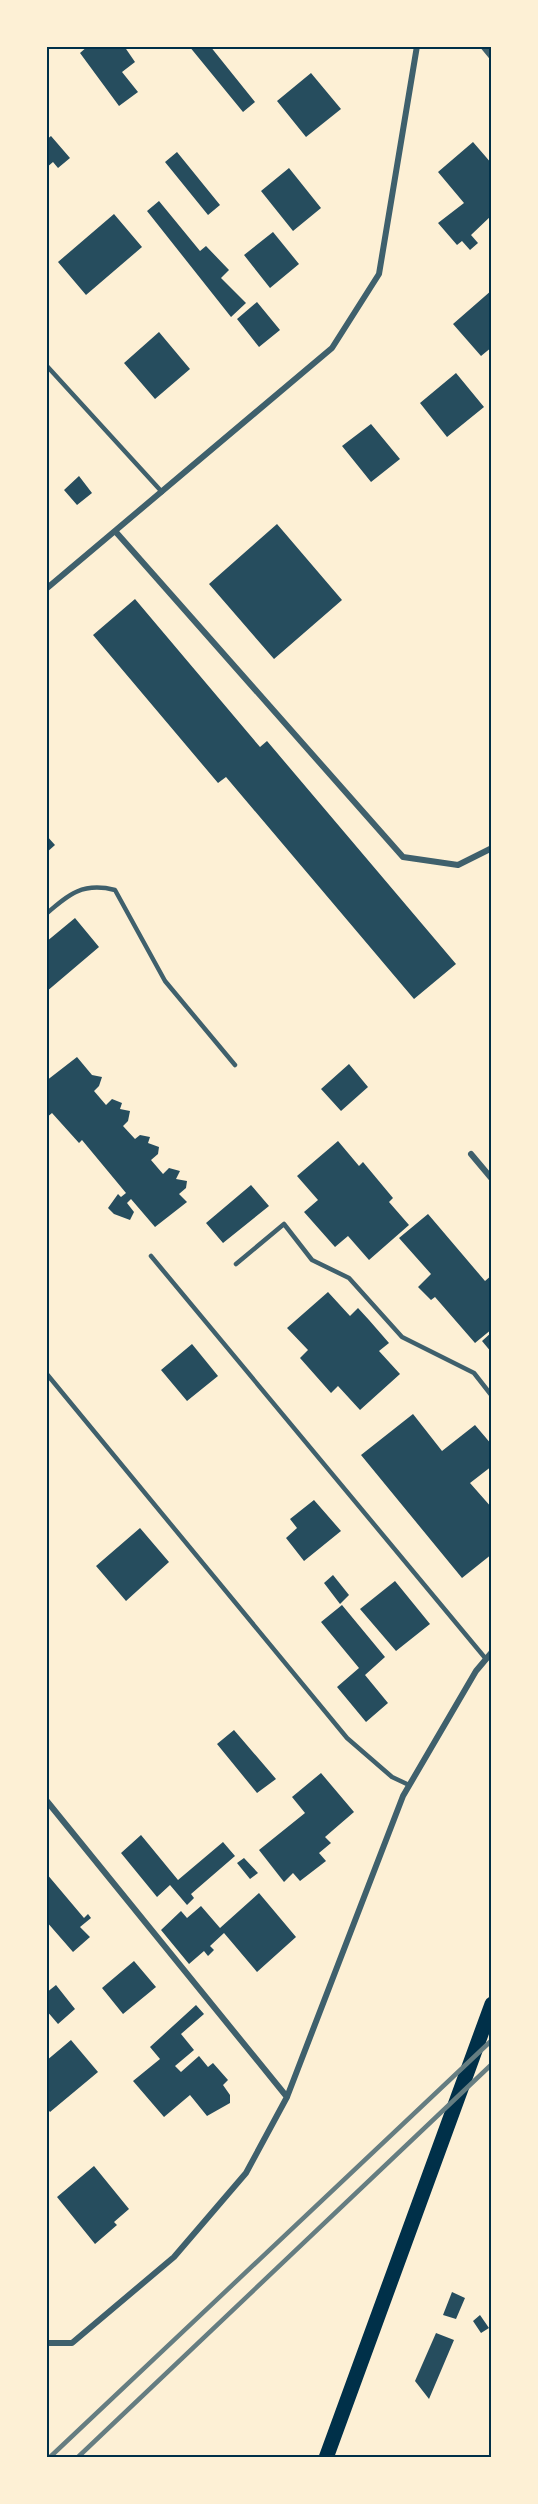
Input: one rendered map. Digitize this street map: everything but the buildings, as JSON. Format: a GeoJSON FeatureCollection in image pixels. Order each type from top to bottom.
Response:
{"type":"FeatureCollection","features":[{"type":"Feature","properties":{"kind":"main road"},"geometry":{"type":"LineString","coordinates":[[326,2457],[492,2004]]}},
{"type":"Feature","properties":{"kind":"street"},"geometry":{"type":"LineString","coordinates":[[46,589],[332,348],[379,274],[417,46]]}},
{"type":"Feature","properties":{"kind":"street"},"geometry":{"type":"LineString","coordinates":[[483,46],[492,57]]}},
{"type":"Feature","properties":{"kind":"street"},"geometry":{"type":"LineString","coordinates":[[115,531],[403,857],[458,865],[492,848]]}},
{"type":"Feature","properties":{"kind":"street"},"geometry":{"type":"LineString","coordinates":[[471,1154],[492,1179]]}},
{"type":"Feature","properties":{"kind":"street"},"geometry":{"type":"LineString","coordinates":[[46,2343],[72,2343],[174,2257],[246,2173],[286,2097],[409,1785],[449,1715],[492,1652]]}},
{"type":"Feature","properties":{"kind":"street"},"geometry":{"type":"LineString","coordinates":[[46,1800],[286,2097]]}},
{"type":"Feature","properties":{"kind":"lane"},"geometry":{"type":"LineString","coordinates":[[46,365],[162,492]]}},
{"type":"Feature","properties":{"kind":"lane"},"geometry":{"type":"LineString","coordinates":[[46,914],[70,894],[97,885],[115,890],[165,981],[235,1065]]}},
{"type":"Feature","properties":{"kind":"lane"},"geometry":{"type":"LineString","coordinates":[[236,1264],[284,1224],[312,1260],[349,1278],[402,1337],[474,1373],[492,1396]]}},
{"type":"Feature","properties":{"kind":"lane"},"geometry":{"type":"LineString","coordinates":[[152,1256],[486,1659]]}},
{"type":"Feature","properties":{"kind":"lane"},"geometry":{"type":"LineString","coordinates":[[46,1373],[346,1738],[392,1777],[409,1785]]}},
{"type":"Feature","properties":{"kind":"railway"},"geometry":{"type":"LineString","coordinates":[[49,2458],[492,2040]]}},
{"type":"Feature","properties":{"kind":"railway"},"geometry":{"type":"LineString","coordinates":[[77,2458],[492,2064]]}}]}
